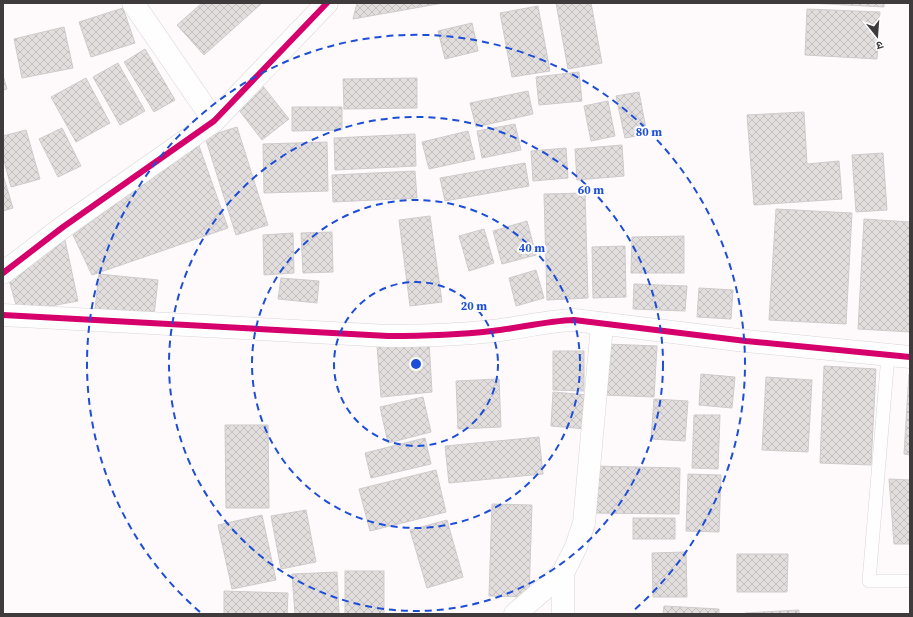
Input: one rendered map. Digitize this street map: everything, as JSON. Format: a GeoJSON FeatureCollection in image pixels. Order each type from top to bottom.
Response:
{"type":"FeatureCollection","features":[{"type":"Feature","properties":{"kind":"street"},"geometry":{"type":"LineString","coordinates":[[133,3],[214,121]]}},
{"type":"Feature","properties":{"kind":"street"},"geometry":{"type":"LineString","coordinates":[[3,273],[63,227],[214,121],[327,3]]}},
{"type":"Feature","properties":{"kind":"street"},"geometry":{"type":"LineString","coordinates":[[3,315],[388,336],[438,336],[493,331],[550,321],[574,320],[602,325],[910,357]]}},
{"type":"Feature","properties":{"kind":"street"},"geometry":{"type":"LineString","coordinates":[[515,614],[563,573],[576,547],[584,523],[602,325]]}},
{"type":"Feature","properties":{"kind":"street"},"geometry":{"type":"LineString","coordinates":[[563,573],[563,614]]}},
{"type":"Feature","properties":{"kind":"lane"},"geometry":{"type":"LineString","coordinates":[[888,355],[869,581],[910,581]]}},
{"type":"Feature","properties":{"kind":"building"},"geometry":{"type":"Polygon","coordinates":[[[202,3],[262,3],[204,55],[177,25],[202,3]]]}},
{"type":"Feature","properties":{"kind":"building"},"geometry":{"type":"Polygon","coordinates":[[[357,3],[443,3],[353,19],[357,3]]]}},
{"type":"Feature","properties":{"kind":"building"},"geometry":{"type":"Polygon","coordinates":[[[556,3],[591,3],[602,63],[568,69],[556,3]]]}},
{"type":"Feature","properties":{"kind":"building"},"geometry":{"type":"Polygon","coordinates":[[[809,3],[884,3],[884,7],[809,3]]]}},
{"type":"Feature","properties":{"kind":"building"},"geometry":{"type":"Polygon","coordinates":[[[538,6],[550,71],[512,77],[500,13],[538,6]]]}},
{"type":"Feature","properties":{"kind":"building"},"geometry":{"type":"Polygon","coordinates":[[[123,8],[135,43],[91,57],[79,22],[123,8]]]}},
{"type":"Feature","properties":{"kind":"building"},"geometry":{"type":"Polygon","coordinates":[[[807,9],[880,12],[877,59],[805,55],[807,9]]]}},
{"type":"Feature","properties":{"kind":"building"},"geometry":{"type":"Polygon","coordinates":[[[472,23],[478,51],[445,59],[438,31],[472,23]]]}},
{"type":"Feature","properties":{"kind":"building"},"geometry":{"type":"Polygon","coordinates":[[[64,27],[73,68],[22,78],[14,39],[64,27]]]}},
{"type":"Feature","properties":{"kind":"building"},"geometry":{"type":"Polygon","coordinates":[[[145,49],[175,100],[154,112],[124,62],[145,49]]]}},
{"type":"Feature","properties":{"kind":"building"},"geometry":{"type":"Polygon","coordinates":[[[118,63],[145,111],[120,125],[93,77],[118,63]]]}},
{"type":"Feature","properties":{"kind":"building"},"geometry":{"type":"Polygon","coordinates":[[[579,72],[582,101],[539,105],[536,77],[579,72]]]}},
{"type":"Feature","properties":{"kind":"building"},"geometry":{"type":"Polygon","coordinates":[[[3,75],[7,89],[3,90],[3,75]]]}},
{"type":"Feature","properties":{"kind":"building"},"geometry":{"type":"Polygon","coordinates":[[[86,78],[110,123],[76,142],[51,97],[86,78]]]}},
{"type":"Feature","properties":{"kind":"building"},"geometry":{"type":"Polygon","coordinates":[[[417,78],[417,108],[344,109],[343,79],[417,78]]]}},
{"type":"Feature","properties":{"kind":"building"},"geometry":{"type":"Polygon","coordinates":[[[262,85],[289,119],[262,140],[235,105],[262,85]]]}},
{"type":"Feature","properties":{"kind":"building"},"geometry":{"type":"Polygon","coordinates":[[[528,91],[533,114],[476,127],[470,103],[528,91]]]}},
{"type":"Feature","properties":{"kind":"building"},"geometry":{"type":"Polygon","coordinates":[[[639,92],[647,134],[625,138],[616,96],[639,92]]]}},
{"type":"Feature","properties":{"kind":"building"},"geometry":{"type":"Polygon","coordinates":[[[608,101],[615,136],[591,141],[584,106],[608,101]]]}},
{"type":"Feature","properties":{"kind":"building"},"geometry":{"type":"Polygon","coordinates":[[[292,107],[342,107],[342,130],[292,131],[292,107]]]}},
{"type":"Feature","properties":{"kind":"building"},"geometry":{"type":"Polygon","coordinates":[[[804,112],[807,164],[839,161],[842,199],[754,205],[747,115],[804,112]]]}},
{"type":"Feature","properties":{"kind":"building"},"geometry":{"type":"Polygon","coordinates":[[[515,124],[521,150],[482,158],[477,131],[515,124]]]}},
{"type":"Feature","properties":{"kind":"building"},"geometry":{"type":"Polygon","coordinates":[[[237,127],[268,225],[236,235],[205,137],[237,127]]]}},
{"type":"Feature","properties":{"kind":"building"},"geometry":{"type":"Polygon","coordinates":[[[62,128],[81,166],[58,177],[39,139],[62,128]]]}},
{"type":"Feature","properties":{"kind":"building"},"geometry":{"type":"Polygon","coordinates":[[[26,130],[40,179],[11,187],[3,157],[3,136],[26,130]]]}},
{"type":"Feature","properties":{"kind":"building"},"geometry":{"type":"Polygon","coordinates":[[[468,131],[475,159],[429,169],[422,142],[468,131]]]}},
{"type":"Feature","properties":{"kind":"building"},"geometry":{"type":"Polygon","coordinates":[[[415,134],[416,166],[335,170],[334,138],[415,134]]]}},
{"type":"Feature","properties":{"kind":"building"},"geometry":{"type":"Polygon","coordinates":[[[327,142],[328,191],[264,193],[263,144],[327,142]]]}},
{"type":"Feature","properties":{"kind":"building"},"geometry":{"type":"Polygon","coordinates":[[[198,143],[228,228],[92,275],[73,235],[198,143]]]}},
{"type":"Feature","properties":{"kind":"building"},"geometry":{"type":"Polygon","coordinates":[[[622,145],[624,176],[577,180],[575,149],[622,145]]]}},
{"type":"Feature","properties":{"kind":"building"},"geometry":{"type":"Polygon","coordinates":[[[566,148],[568,178],[533,181],[531,151],[566,148]]]}},
{"type":"Feature","properties":{"kind":"building"},"geometry":{"type":"Polygon","coordinates":[[[883,153],[887,210],[856,212],[852,155],[883,153]]]}},
{"type":"Feature","properties":{"kind":"building"},"geometry":{"type":"Polygon","coordinates":[[[525,163],[529,186],[445,201],[440,178],[525,163]]]}},
{"type":"Feature","properties":{"kind":"building"},"geometry":{"type":"Polygon","coordinates":[[[415,171],[417,198],[333,202],[332,175],[415,171]]]}},
{"type":"Feature","properties":{"kind":"building"},"geometry":{"type":"Polygon","coordinates":[[[3,175],[13,208],[3,211],[3,175]]]}},
{"type":"Feature","properties":{"kind":"building"},"geometry":{"type":"Polygon","coordinates":[[[585,193],[588,298],[547,300],[544,194],[585,193]]]}},
{"type":"Feature","properties":{"kind":"building"},"geometry":{"type":"Polygon","coordinates":[[[776,209],[852,213],[846,324],[769,320],[776,209]]]}},
{"type":"Feature","properties":{"kind":"building"},"geometry":{"type":"Polygon","coordinates":[[[430,216],[442,302],[410,306],[399,220],[430,216]]]}},
{"type":"Feature","properties":{"kind":"building"},"geometry":{"type":"Polygon","coordinates":[[[864,219],[910,222],[910,332],[858,329],[864,219]]]}},
{"type":"Feature","properties":{"kind":"building"},"geometry":{"type":"Polygon","coordinates":[[[527,221],[536,255],[502,264],[493,231],[527,221]]]}},
{"type":"Feature","properties":{"kind":"building"},"geometry":{"type":"Polygon","coordinates":[[[484,229],[494,263],[469,271],[459,236],[484,229]]]}},
{"type":"Feature","properties":{"kind":"building"},"geometry":{"type":"Polygon","coordinates":[[[332,232],[333,272],[303,273],[301,233],[332,232]]]}},
{"type":"Feature","properties":{"kind":"building"},"geometry":{"type":"Polygon","coordinates":[[[293,233],[294,273],[264,275],[263,235],[293,233]]]}},
{"type":"Feature","properties":{"kind":"building"},"geometry":{"type":"Polygon","coordinates":[[[684,236],[684,273],[631,273],[632,237],[684,236]]]}},
{"type":"Feature","properties":{"kind":"building"},"geometry":{"type":"Polygon","coordinates":[[[65,240],[78,301],[18,312],[7,273],[65,240]]]}},
{"type":"Feature","properties":{"kind":"building"},"geometry":{"type":"Polygon","coordinates":[[[625,246],[626,297],[593,298],[592,247],[625,246]]]}},
{"type":"Feature","properties":{"kind":"building"},"geometry":{"type":"Polygon","coordinates":[[[536,270],[544,298],[516,306],[509,278],[536,270]]]}},
{"type":"Feature","properties":{"kind":"building"},"geometry":{"type":"Polygon","coordinates":[[[99,274],[158,280],[154,315],[95,309],[99,274]]]}},
{"type":"Feature","properties":{"kind":"building"},"geometry":{"type":"Polygon","coordinates":[[[281,278],[319,281],[317,303],[278,299],[281,278]]]}},
{"type":"Feature","properties":{"kind":"building"},"geometry":{"type":"Polygon","coordinates":[[[634,284],[687,286],[685,311],[633,309],[634,284]]]}},
{"type":"Feature","properties":{"kind":"building"},"geometry":{"type":"Polygon","coordinates":[[[699,288],[733,290],[731,319],[697,317],[699,288]]]}},
{"type":"Feature","properties":{"kind":"building"},"geometry":{"type":"Polygon","coordinates":[[[429,342],[432,392],[381,397],[377,346],[429,342]]]}},
{"type":"Feature","properties":{"kind":"building"},"geometry":{"type":"Polygon","coordinates":[[[606,344],[657,346],[654,397],[604,395],[606,344]]]}},
{"type":"Feature","properties":{"kind":"building"},"geometry":{"type":"Polygon","coordinates":[[[553,351],[584,351],[584,391],[553,390],[553,351]]]}},
{"type":"Feature","properties":{"kind":"building"},"geometry":{"type":"Polygon","coordinates":[[[824,366],[876,369],[871,465],[820,463],[824,366]]]}},
{"type":"Feature","properties":{"kind":"building"},"geometry":{"type":"Polygon","coordinates":[[[701,374],[735,377],[732,408],[699,405],[701,374]]]}},
{"type":"Feature","properties":{"kind":"building"},"geometry":{"type":"Polygon","coordinates":[[[910,374],[910,455],[904,454],[910,374]]]}},
{"type":"Feature","properties":{"kind":"building"},"geometry":{"type":"Polygon","coordinates":[[[766,377],[812,380],[808,452],[762,450],[766,377]]]}},
{"type":"Feature","properties":{"kind":"building"},"geometry":{"type":"Polygon","coordinates":[[[499,379],[501,427],[458,429],[456,381],[499,379]]]}},
{"type":"Feature","properties":{"kind":"building"},"geometry":{"type":"Polygon","coordinates":[[[553,392],[588,395],[586,429],[551,426],[553,392]]]}},
{"type":"Feature","properties":{"kind":"building"},"geometry":{"type":"Polygon","coordinates":[[[423,397],[431,432],[388,443],[380,407],[423,397]]]}},
{"type":"Feature","properties":{"kind":"building"},"geometry":{"type":"Polygon","coordinates":[[[654,399],[688,401],[685,441],[651,439],[654,399]]]}},
{"type":"Feature","properties":{"kind":"building"},"geometry":{"type":"Polygon","coordinates":[[[694,415],[720,415],[718,469],[692,468],[694,415]]]}},
{"type":"Feature","properties":{"kind":"building"},"geometry":{"type":"Polygon","coordinates":[[[225,425],[268,425],[269,508],[226,508],[225,425]]]}},
{"type":"Feature","properties":{"kind":"building"},"geometry":{"type":"Polygon","coordinates":[[[539,437],[543,474],[449,483],[445,446],[539,437]]]}},
{"type":"Feature","properties":{"kind":"building"},"geometry":{"type":"Polygon","coordinates":[[[425,438],[431,464],[371,478],[365,453],[425,438]]]}},
{"type":"Feature","properties":{"kind":"building"},"geometry":{"type":"Polygon","coordinates":[[[593,466],[680,468],[679,514],[592,513],[593,466]]]}},
{"type":"Feature","properties":{"kind":"building"},"geometry":{"type":"Polygon","coordinates":[[[436,470],[446,512],[370,531],[359,489],[436,470]]]}},
{"type":"Feature","properties":{"kind":"building"},"geometry":{"type":"Polygon","coordinates":[[[688,474],[721,475],[719,532],[686,531],[688,474]]]}},
{"type":"Feature","properties":{"kind":"building"},"geometry":{"type":"Polygon","coordinates":[[[889,479],[910,480],[910,544],[894,544],[889,479]]]}},
{"type":"Feature","properties":{"kind":"building"},"geometry":{"type":"Polygon","coordinates":[[[492,504],[532,505],[529,597],[489,596],[492,504]]]}},
{"type":"Feature","properties":{"kind":"building"},"geometry":{"type":"Polygon","coordinates":[[[306,510],[316,562],[281,569],[271,516],[306,510]]]}},
{"type":"Feature","properties":{"kind":"building"},"geometry":{"type":"Polygon","coordinates":[[[262,515],[276,580],[232,589],[218,525],[262,515]]]}},
{"type":"Feature","properties":{"kind":"building"},"geometry":{"type":"Polygon","coordinates":[[[633,518],[675,518],[675,539],[633,539],[633,518]]]}},
{"type":"Feature","properties":{"kind":"building"},"geometry":{"type":"Polygon","coordinates":[[[447,520],[463,577],[427,588],[410,530],[447,520]]]}},
{"type":"Feature","properties":{"kind":"building"},"geometry":{"type":"Polygon","coordinates":[[[686,552],[687,597],[653,597],[652,553],[686,552]]]}},
{"type":"Feature","properties":{"kind":"building"},"geometry":{"type":"Polygon","coordinates":[[[737,554],[788,554],[787,592],[737,592],[737,554]]]}},
{"type":"Feature","properties":{"kind":"building"},"geometry":{"type":"Polygon","coordinates":[[[345,571],[384,571],[384,614],[345,614],[345,571]]]}},
{"type":"Feature","properties":{"kind":"building"},"geometry":{"type":"Polygon","coordinates":[[[337,572],[339,614],[295,614],[292,574],[337,572]]]}},
{"type":"Feature","properties":{"kind":"building"},"geometry":{"type":"Polygon","coordinates":[[[224,591],[288,593],[287,614],[224,614],[224,591]]]}},
{"type":"Feature","properties":{"kind":"building"},"geometry":{"type":"Polygon","coordinates":[[[664,606],[719,609],[719,614],[663,614],[664,606]]]}},
{"type":"Feature","properties":{"kind":"building"},"geometry":{"type":"Polygon","coordinates":[[[799,610],[799,614],[745,614],[745,613],[799,610]]]}},
{"type":"Feature","properties":{"kind":"cycle path"},"geometry":{"type":"LineString","coordinates":[[3,273],[63,227],[214,121],[327,3]]}},
{"type":"Feature","properties":{"kind":"cycle path"},"geometry":{"type":"LineString","coordinates":[[3,315],[388,336],[440,335],[479,332],[574,320],[746,341],[910,357]]}}]}
